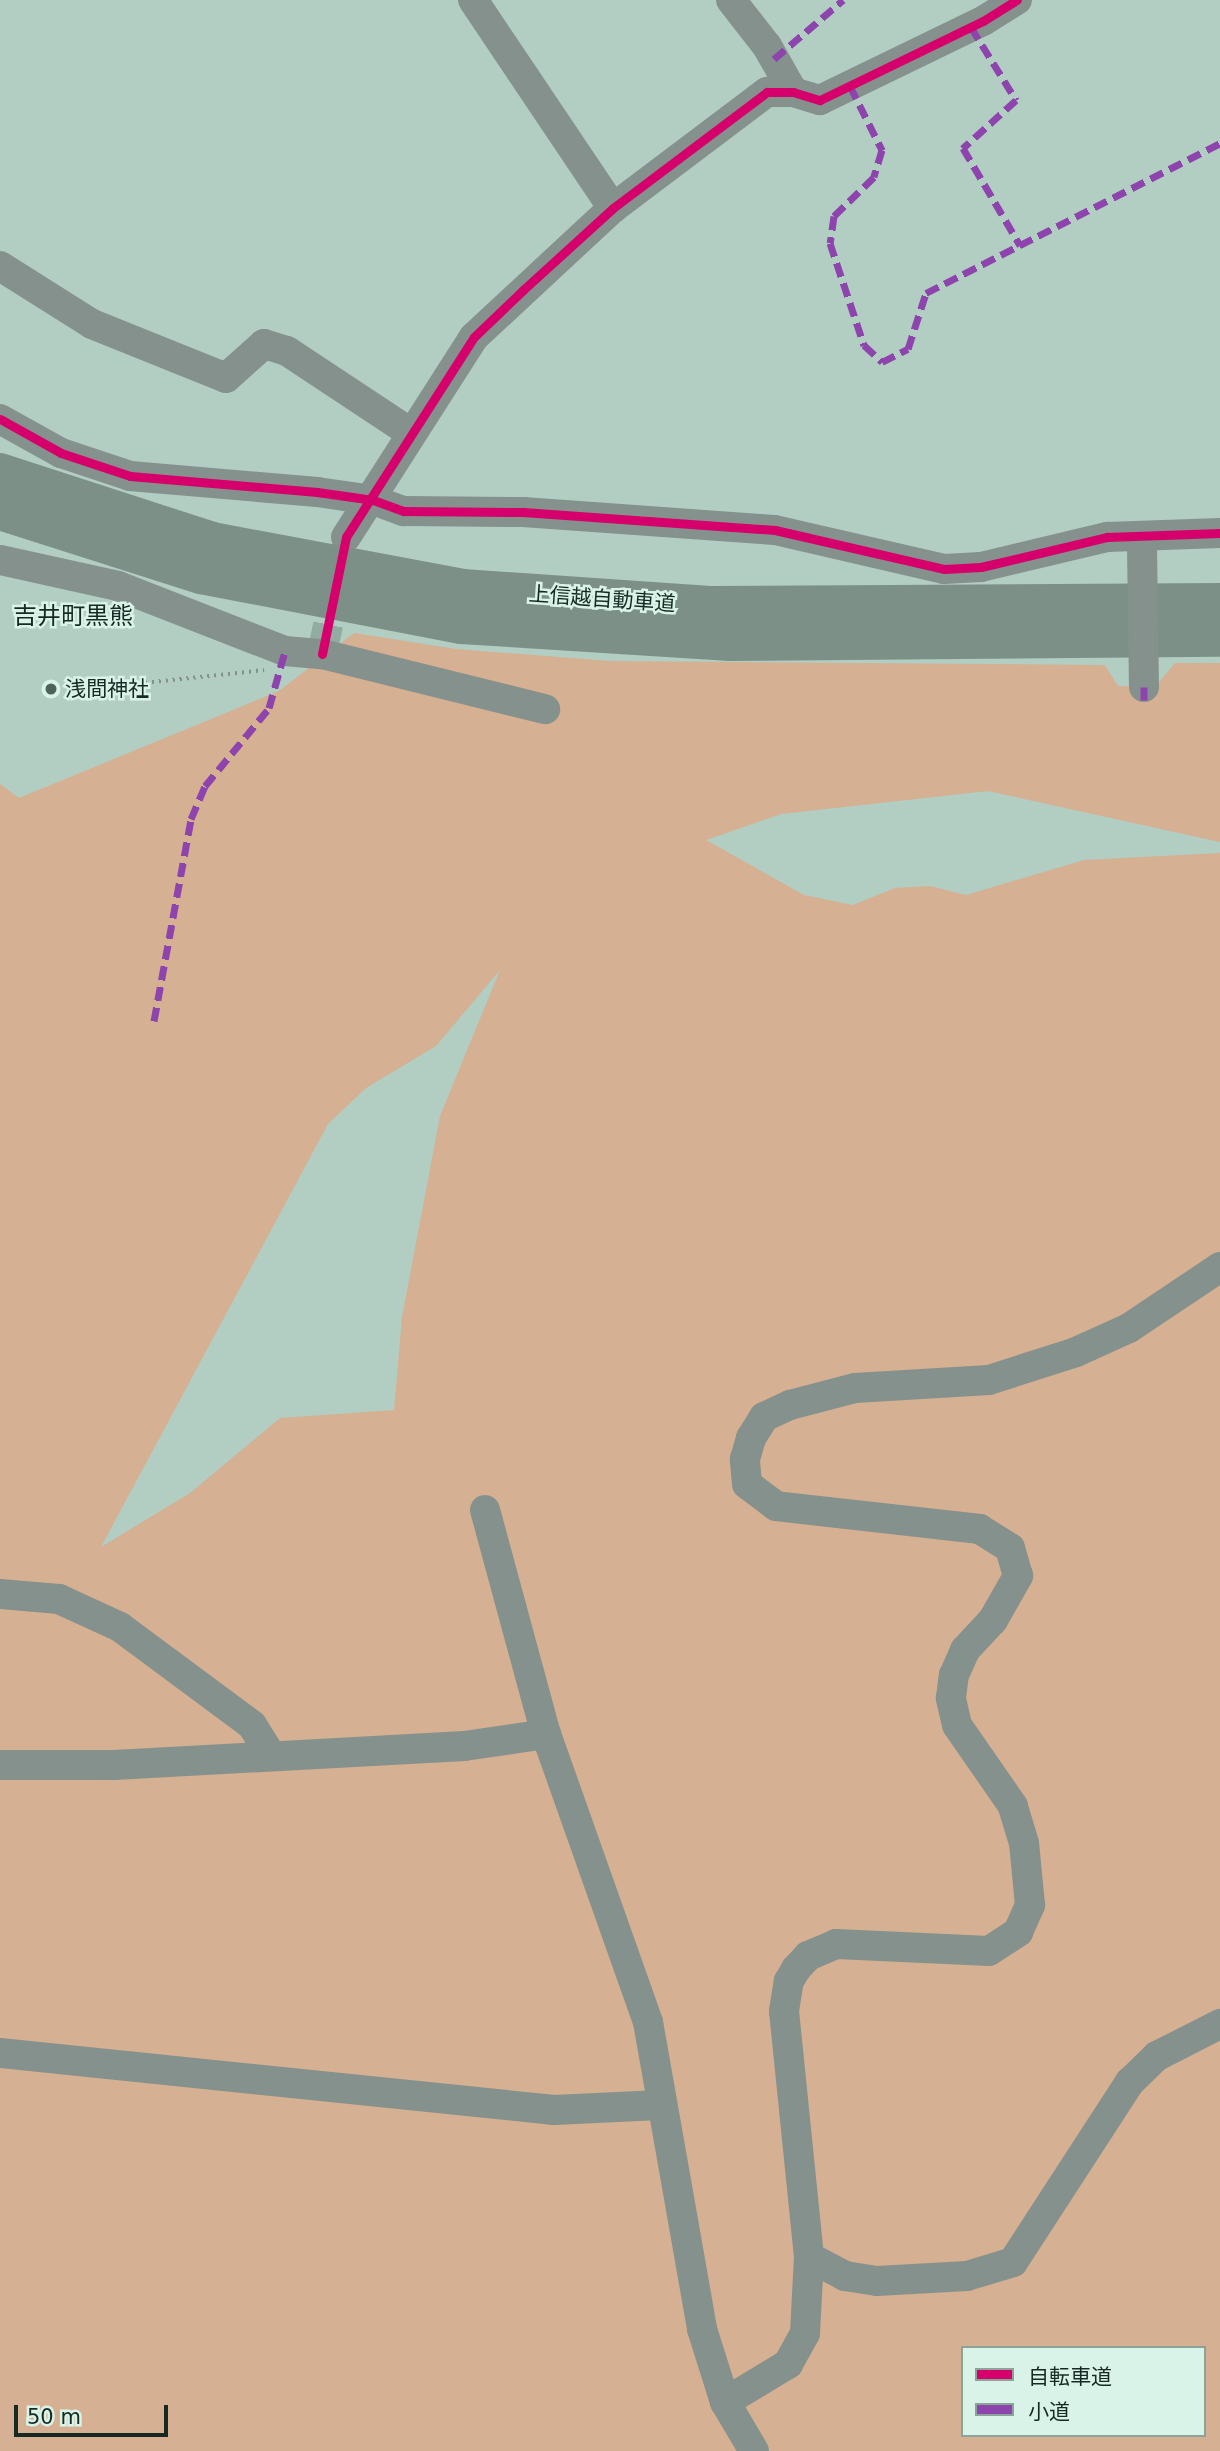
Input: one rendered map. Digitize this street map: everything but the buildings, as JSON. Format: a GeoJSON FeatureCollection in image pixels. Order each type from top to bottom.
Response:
{"type":"FeatureCollection","features":[{"type":"Feature","properties":{"kind":"highway","name":"上信越自動車道"},"geometry":{"type":"LineString","coordinates":[[0,472],[212,541],[461,588],[713,605],[1220,602]]}},
{"type":"Feature","properties":{"kind":"highway","name":"上信越自動車道"},"geometry":{"type":"LineString","coordinates":[[0,511],[201,575],[461,625],[730,642],[1220,638]]}},
{"type":"Feature","properties":{"kind":"street"},"geometry":{"type":"LineString","coordinates":[[473,0],[613,208]]}},
{"type":"Feature","properties":{"kind":"street"},"geometry":{"type":"LineString","coordinates":[[731,0],[767,46],[793,92]]}},
{"type":"Feature","properties":{"kind":"street"},"geometry":{"type":"LineString","coordinates":[[346,537],[373,500],[411,433],[474,337],[613,208],[767,92],[793,92],[820,100],[983,22],[1017,0]]}},
{"type":"Feature","properties":{"kind":"street"},"geometry":{"type":"LineString","coordinates":[[0,266],[92,324],[226,378],[264,344],[287,351],[411,433]]}},
{"type":"Feature","properties":{"kind":"street"},"geometry":{"type":"LineString","coordinates":[[0,419],[61,453],[130,476],[373,500],[404,511],[523,512],[775,530],[944,569],[981,567],[1107,537],[1142,540],[1220,533]]}},
{"type":"Feature","properties":{"kind":"street"},"geometry":{"type":"LineString","coordinates":[[1142,540],[1144,687]]}},
{"type":"Feature","properties":{"kind":"street"},"geometry":{"type":"LineString","coordinates":[[0,560],[118,586],[285,650],[322,654],[545,709]]}},
{"type":"Feature","properties":{"kind":"street"},"geometry":{"type":"LineString","coordinates":[[725,2402],[788,2364],[804,2333],[809,2257],[784,2011],[789,1981],[796,1969],[808,1956],[836,1944],[989,1951],[1018,1932],[1030,1905],[1024,1843],[1013,1806],[957,1725],[951,1698],[954,1675],[965,1650],[993,1620],[1018,1576],[1010,1548],[980,1529],[776,1506],[747,1484],[745,1459],[751,1438],[764,1417],[816,1398],[855,1388],[989,1380],[1076,1353],[1129,1328],[1220,1267]]}},
{"type":"Feature","properties":{"kind":"street"},"geometry":{"type":"LineString","coordinates":[[485,1510],[547,1734],[648,2022],[660,2105],[702,2329],[725,2402],[754,2451]]}},
{"type":"Feature","properties":{"kind":"street"},"geometry":{"type":"LineString","coordinates":[[0,1594],[59,1600],[120,1628],[252,1725],[270,1754]]}},
{"type":"Feature","properties":{"kind":"street"},"geometry":{"type":"LineString","coordinates":[[0,1765],[114,1765],[270,1754],[464,1746],[547,1734]]}},
{"type":"Feature","properties":{"kind":"street"},"geometry":{"type":"LineString","coordinates":[[809,2257],[845,2276],[877,2281],[967,2276],[1013,2262],[1130,2082],[1157,2056],[1220,2024]]}},
{"type":"Feature","properties":{"kind":"street"},"geometry":{"type":"LineString","coordinates":[[0,2053],[554,2110],[660,2105]]}},
{"type":"Feature","properties":{"kind":"path"},"geometry":{"type":"LineString","coordinates":[[96,688],[277,668]]}},
{"type":"Feature","properties":{"kind":"shaded area"},"geometry":{"type":"Polygon","coordinates":[[[354,633],[456,649],[610,661],[1105,665],[1118,686],[1155,687],[1175,663],[1220,663],[1220,842],[988,791],[781,814],[706,840],[804,895],[853,905],[895,888],[930,886],[966,895],[1084,860],[1220,853],[1220,2451],[0,2451],[0,784],[19,798],[279,691],[354,633]],[[500,970],[436,1046],[366,1088],[328,1124],[101,1547],[190,1493],[280,1418],[394,1410],[402,1317],[440,1116],[500,970]]]}},
{"type":"Feature","properties":{"kind":"tunnel"},"geometry":{"type":"LineString","coordinates":[[322,654],[337,582]]}},
{"type":"Feature","properties":{"kind":"marked path"},"geometry":{"type":"LineString","coordinates":[[774,59],[843,0]]}},
{"type":"Feature","properties":{"kind":"marked path"},"geometry":{"type":"LineString","coordinates":[[971,27],[1016,100],[963,148],[1020,245]]}},
{"type":"Feature","properties":{"kind":"marked path"},"geometry":{"type":"LineString","coordinates":[[850,86],[882,150],[874,177],[834,216],[830,243],[864,345],[882,362],[908,349],[926,293],[1220,143]]}},
{"type":"Feature","properties":{"kind":"marked path"},"geometry":{"type":"LineString","coordinates":[[154,1021],[191,819],[205,786],[269,708],[285,651]]}},
{"type":"Feature","properties":{"kind":"marked path"},"geometry":{"type":"LineString","coordinates":[[1144,687],[1144,700]]}},
{"type":"Feature","properties":{"kind":"cycle path"},"geometry":{"type":"LineString","coordinates":[[322,654],[346,537],[474,337],[523,290],[613,208],[767,92],[793,92],[820,100],[983,21],[1017,0]]}},
{"type":"Feature","properties":{"kind":"cycle path"},"geometry":{"type":"LineString","coordinates":[[0,419],[61,453],[130,476],[317,492],[373,500],[404,511],[523,512],[775,530],[944,569],[981,567],[1107,537],[1220,533]]}},
{"type":"Feature","properties":{"kind":"place","name":"浅間神社"},"geometry":{"type":"Point","coordinates":[51,689]}},
{"type":"Feature","properties":{"kind":"district","name":"吉井町黒熊"},"geometry":{"type":"Point","coordinates":[73,617]}}]}
